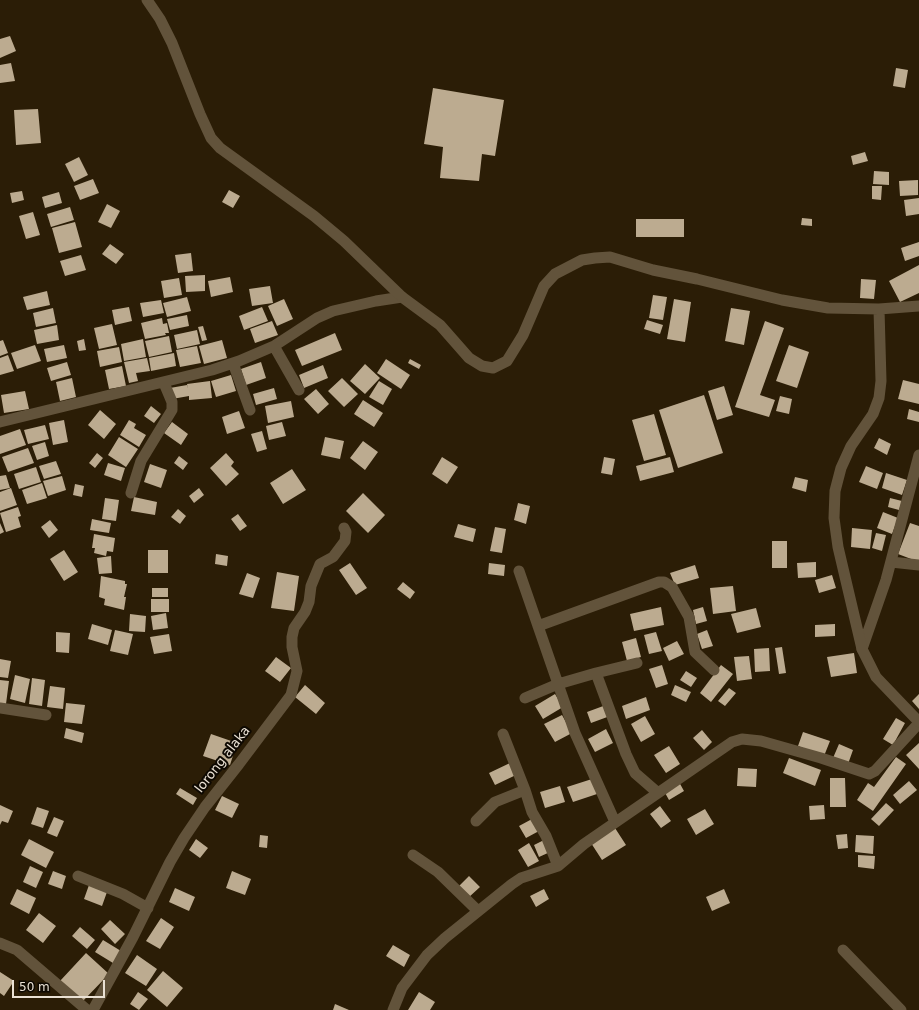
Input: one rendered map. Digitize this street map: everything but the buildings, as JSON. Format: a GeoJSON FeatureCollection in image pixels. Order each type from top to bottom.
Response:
{"type":"FeatureCollection","features":[{"type":"Feature","properties":{"kind":"street"},"geometry":{"type":"LineString","coordinates":[[147,0],[160,19],[172,43],[211,138],[220,148],[320,221],[344,241],[402,298],[440,325],[469,358],[482,366],[493,368],[507,361],[523,334],[544,286],[555,274],[582,260],[610,257],[653,270],[697,279],[782,300],[828,308],[879,309],[919,306]]}},
{"type":"Feature","properties":{"kind":"street"},"geometry":{"type":"LineString","coordinates":[[0,422],[164,383],[233,363],[274,346],[317,318],[333,311],[357,305],[402,298]]}},
{"type":"Feature","properties":{"kind":"street"},"geometry":{"type":"LineString","coordinates":[[393,1010],[402,988],[413,971],[445,938],[478,911],[521,878],[558,866],[572,852],[732,742],[742,739],[761,741],[821,758],[869,774],[875,771],[919,722],[876,677],[862,649],[838,547],[834,518],[835,491],[841,468],[851,446],[873,414],[879,398],[881,381],[879,309]]}},
{"type":"Feature","properties":{"kind":"street"},"geometry":{"type":"LineString","coordinates":[[274,346],[299,390]]}},
{"type":"Feature","properties":{"kind":"street"},"geometry":{"type":"LineString","coordinates":[[233,363],[250,410]]}},
{"type":"Feature","properties":{"kind":"street"},"geometry":{"type":"LineString","coordinates":[[131,493],[138,466],[173,407],[164,383]]}},
{"type":"Feature","properties":{"kind":"street"},"geometry":{"type":"LineString","coordinates":[[862,649],[891,562],[919,455]]}},
{"type":"Feature","properties":{"kind":"street","name":"lorong alaka"},"geometry":{"type":"LineString","coordinates":[[93,1010],[148,908],[170,862],[197,819],[290,695],[297,671],[292,647],[294,628],[305,612],[309,602],[311,586],[320,564],[333,557],[345,541],[346,532],[344,528]]}},
{"type":"Feature","properties":{"kind":"street"},"geometry":{"type":"LineString","coordinates":[[891,562],[919,565]]}},
{"type":"Feature","properties":{"kind":"street"},"geometry":{"type":"LineString","coordinates":[[519,571],[575,733],[616,822]]}},
{"type":"Feature","properties":{"kind":"street"},"geometry":{"type":"LineString","coordinates":[[538,626],[660,582],[664,582],[672,587],[689,617],[695,652],[714,670]]}},
{"type":"Feature","properties":{"kind":"street"},"geometry":{"type":"LineString","coordinates":[[525,698],[558,684],[637,663]]}},
{"type":"Feature","properties":{"kind":"street"},"geometry":{"type":"LineString","coordinates":[[596,673],[626,754],[635,773],[658,793]]}},
{"type":"Feature","properties":{"kind":"street"},"geometry":{"type":"LineString","coordinates":[[0,708],[46,714]]}},
{"type":"Feature","properties":{"kind":"street"},"geometry":{"type":"LineString","coordinates":[[503,734],[532,812],[546,836],[558,866]]}},
{"type":"Feature","properties":{"kind":"street"},"geometry":{"type":"LineString","coordinates":[[476,821],[495,802],[525,790]]}},
{"type":"Feature","properties":{"kind":"street"},"geometry":{"type":"LineString","coordinates":[[413,855],[438,872],[478,911]]}},
{"type":"Feature","properties":{"kind":"street"},"geometry":{"type":"LineString","coordinates":[[78,876],[123,894],[148,908]]}},
{"type":"Feature","properties":{"kind":"street"},"geometry":{"type":"LineString","coordinates":[[0,943],[17,950],[87,1010]]}},
{"type":"Feature","properties":{"kind":"street"},"geometry":{"type":"LineString","coordinates":[[843,950],[901,1010]]}}]}
